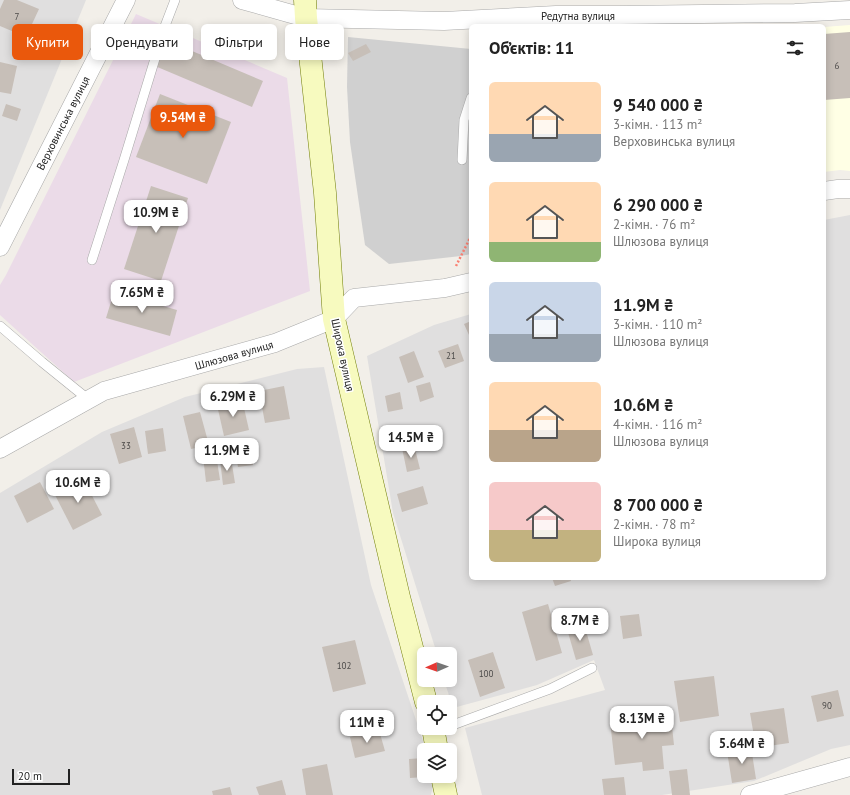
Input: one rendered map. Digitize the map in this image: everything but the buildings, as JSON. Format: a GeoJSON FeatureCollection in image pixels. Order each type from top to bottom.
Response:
{"type":"FeatureCollection","features":[{"type":"Feature","properties":{"kind":"main road","name":"Широка вулиця"},"geometry":{"type":"LineString","coordinates":[[305,9],[326,193],[334,319],[397,589],[424,695]]}},
{"type":"Feature","properties":{"kind":"main road"},"geometry":{"type":"LineString","coordinates":[[443,783],[446,795]]}},
{"type":"Feature","properties":{"kind":"street","name":"Верховинська вулиця"},"geometry":{"type":"LineString","coordinates":[[0,247],[126,0]]}},
{"type":"Feature","properties":{"kind":"street"},"geometry":{"type":"LineString","coordinates":[[242,0],[305,9]]}},
{"type":"Feature","properties":{"kind":"street","name":"Редутна вулиця"},"geometry":{"type":"LineString","coordinates":[[305,9],[444,21],[556,15],[619,15],[794,6],[850,10]]}},
{"type":"Feature","properties":{"kind":"street"},"geometry":{"type":"LineString","coordinates":[[444,21],[469,32]]}},
{"type":"Feature","properties":{"kind":"street"},"geometry":{"type":"LineString","coordinates":[[826,191],[850,189]]}},
{"type":"Feature","properties":{"kind":"street","name":"Шлюзова вулиця"},"geometry":{"type":"LineString","coordinates":[[0,449],[104,391],[275,343],[334,319],[354,298],[445,288],[469,282]]}},
{"type":"Feature","properties":{"kind":"street"},"geometry":{"type":"LineString","coordinates":[[750,795],[850,767]]}},
{"type":"Feature","properties":{"kind":"lane"},"geometry":{"type":"LineString","coordinates":[[92,260],[165,26],[175,0]]}},
{"type":"Feature","properties":{"kind":"lane"},"geometry":{"type":"LineString","coordinates":[[462,160],[464,120],[469,104]]}},
{"type":"Feature","properties":{"kind":"lane"},"geometry":{"type":"LineString","coordinates":[[0,326],[89,400]]}},
{"type":"Feature","properties":{"kind":"lane"},"geometry":{"type":"LineString","coordinates":[[457,726],[550,689],[592,668]]}},
{"type":"Feature","properties":{"kind":"path"},"geometry":{"type":"LineString","coordinates":[[445,288],[469,240]]}},
{"type":"Feature","properties":{"kind":"shaded area"},"geometry":{"type":"Polygon","coordinates":[[[0,0],[86,0],[76,24],[12,24],[12,60],[61,60],[0,210],[0,0]]]}},
{"type":"Feature","properties":{"kind":"shaded area"},"geometry":{"type":"Polygon","coordinates":[[[136,14],[160,24],[131,24],[136,14]]]}},
{"type":"Feature","properties":{"kind":"shaded area"},"geometry":{"type":"Polygon","coordinates":[[[850,25],[850,171],[840,170],[826,172],[826,27],[850,25]]]}},
{"type":"Feature","properties":{"kind":"shaded area"},"geometry":{"type":"Polygon","coordinates":[[[348,37],[469,49],[469,254],[389,264],[365,245],[350,142],[347,87],[348,37]]]}},
{"type":"Feature","properties":{"kind":"shaded area"},"geometry":{"type":"Polygon","coordinates":[[[193,38],[201,42],[201,60],[245,60],[287,78],[310,291],[74,382],[0,315],[0,285],[113,60],[193,60],[193,38]]]}},
{"type":"Feature","properties":{"kind":"shaded area"},"geometry":{"type":"Polygon","coordinates":[[[850,215],[850,745],[831,749],[754,781],[662,795],[482,795],[465,728],[605,690],[594,660],[537,685],[457,707],[457,695],[449,695],[446,687],[457,687],[457,647],[435,647],[393,513],[367,356],[434,325],[469,315],[469,580],[826,580],[826,220],[850,215]]]}},
{"type":"Feature","properties":{"kind":"shaded area"},"geometry":{"type":"Polygon","coordinates":[[[324,367],[371,585],[417,723],[417,735],[421,735],[424,743],[417,743],[417,783],[434,783],[431,795],[0,795],[0,493],[102,432],[185,397],[297,369],[324,367]]]}}]}
